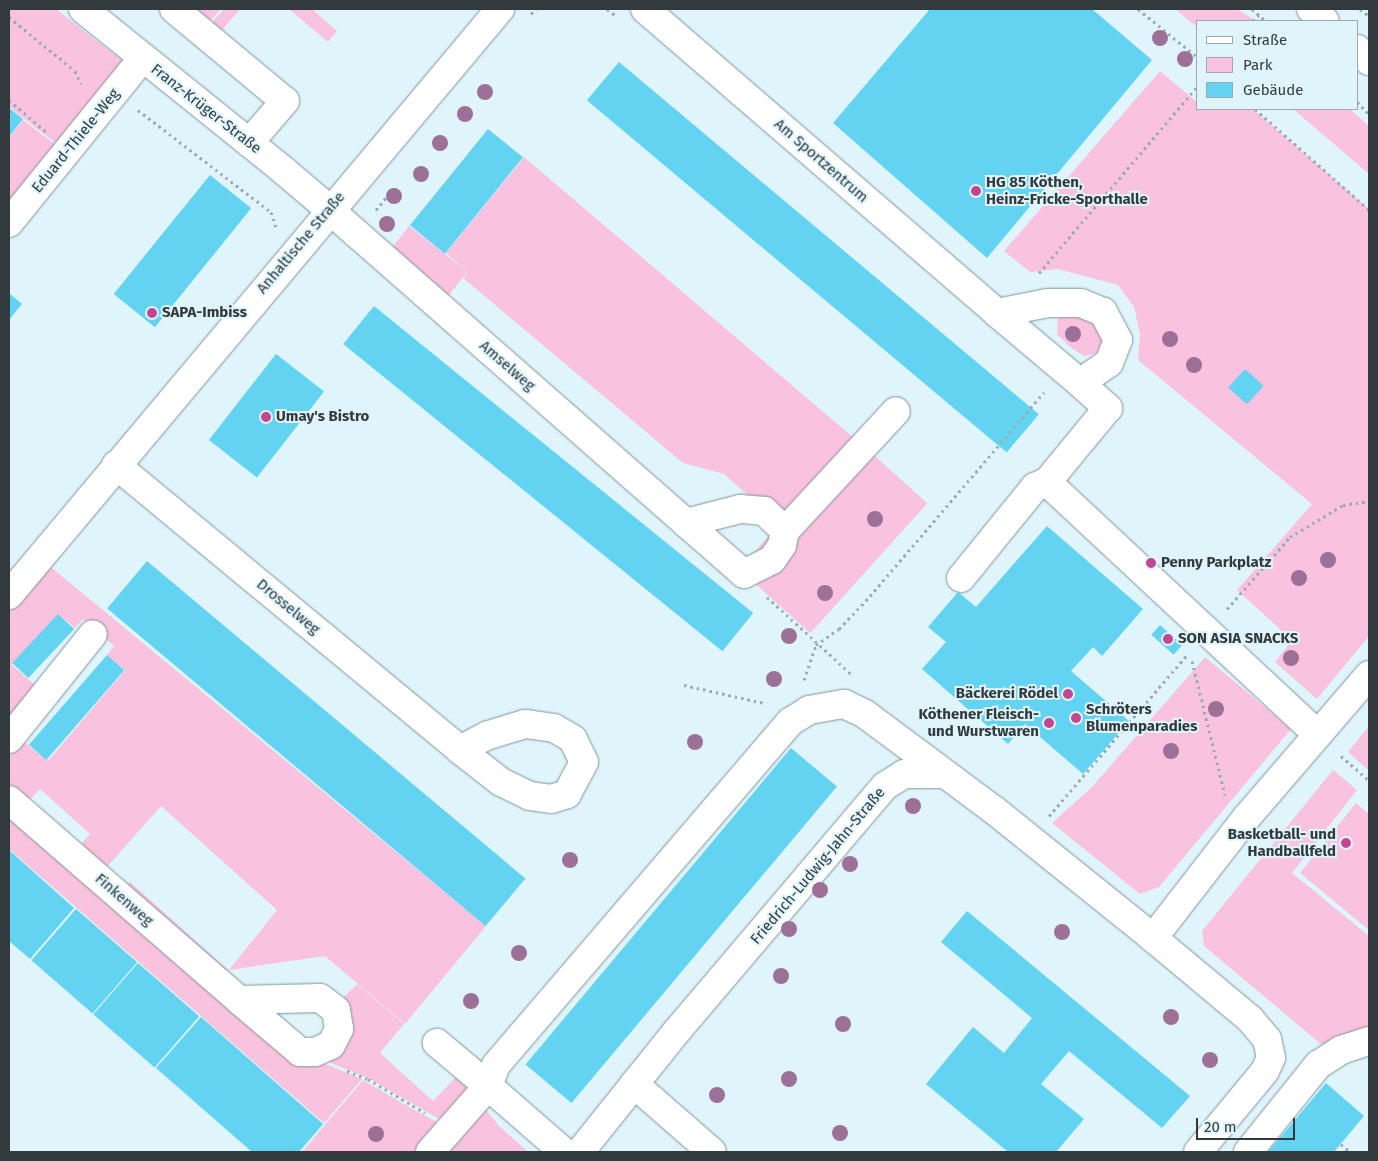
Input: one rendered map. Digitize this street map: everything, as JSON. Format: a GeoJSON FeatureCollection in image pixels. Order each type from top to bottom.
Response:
{"type":"FeatureCollection","features":[{"type":"Feature","properties":{"kind":"street","name":"Franz-Krüger-Straße"},"geometry":{"type":"LineString","coordinates":[[84,9],[142,59],[329,209]]}},
{"type":"Feature","properties":{"kind":"street"},"geometry":{"type":"LineString","coordinates":[[174,9],[285,101],[249,143]]}},
{"type":"Feature","properties":{"kind":"street","name":"Anhaltische Straße"},"geometry":{"type":"LineString","coordinates":[[9,595],[329,209],[500,9]]}},
{"type":"Feature","properties":{"kind":"street","name":"Am Sportzentrum"},"geometry":{"type":"LineString","coordinates":[[644,9],[1002,312],[1108,408],[1047,482]]}},
{"type":"Feature","properties":{"kind":"street"},"geometry":{"type":"LineString","coordinates":[[1311,9],[1324,20]]}},
{"type":"Feature","properties":{"kind":"street"},"geometry":{"type":"LineString","coordinates":[[1358,50],[1369,60]]}},
{"type":"Feature","properties":{"kind":"street","name":"Eduard-Thiele-Weg"},"geometry":{"type":"LineString","coordinates":[[9,223],[142,59]]}},
{"type":"Feature","properties":{"kind":"street","name":"Amselweg"},"geometry":{"type":"LineString","coordinates":[[329,209],[744,574],[772,560],[782,545],[785,531]]}},
{"type":"Feature","properties":{"kind":"street"},"geometry":{"type":"LineString","coordinates":[[1002,312],[1048,303],[1081,303],[1103,312],[1118,340],[1110,363],[1080,383]]}},
{"type":"Feature","properties":{"kind":"street"},"geometry":{"type":"LineString","coordinates":[[686,523],[740,509],[764,511],[785,531],[896,411]]}},
{"type":"Feature","properties":{"kind":"street","name":"Drosselweg"},"geometry":{"type":"LineString","coordinates":[[116,464],[460,750]]}},
{"type":"Feature","properties":{"kind":"street"},"geometry":{"type":"LineString","coordinates":[[961,578],[1035,487],[1047,482],[1317,734]]}},
{"type":"Feature","properties":{"kind":"street"},"geometry":{"type":"LineString","coordinates":[[9,739],[93,634]]}},
{"type":"Feature","properties":{"kind":"street"},"geometry":{"type":"LineString","coordinates":[[1153,938],[1317,734],[1369,675]]}},
{"type":"Feature","properties":{"kind":"street"},"geometry":{"type":"LineString","coordinates":[[430,1152],[488,1086],[496,1065],[511,1046],[790,722],[809,710],[844,704],[865,714],[945,774],[1153,938],[1250,1019],[1268,1039],[1272,1058],[1265,1071],[1198,1152]]}},
{"type":"Feature","properties":{"kind":"street","name":"Friedrich-Ludwig-Jahn-Straße"},"geometry":{"type":"LineString","coordinates":[[580,1152],[634,1084],[884,786],[904,774],[945,774]]}},
{"type":"Feature","properties":{"kind":"street","name":"Finkenweg"},"geometry":{"type":"LineString","coordinates":[[9,800],[239,1000]]}},
{"type":"Feature","properties":{"kind":"street"},"geometry":{"type":"LineString","coordinates":[[1248,1152],[1318,1065],[1341,1050],[1369,1042]]}},
{"type":"Feature","properties":{"kind":"street"},"geometry":{"type":"LineString","coordinates":[[437,1043],[564,1152]]}},
{"type":"Feature","properties":{"kind":"street"},"geometry":{"type":"LineString","coordinates":[[634,1084],[712,1152]]}},
{"type":"Feature","properties":{"kind":"path"},"geometry":{"type":"LineString","coordinates":[[1138,9],[1196,55]]}},
{"type":"Feature","properties":{"kind":"path"},"geometry":{"type":"LineString","coordinates":[[1252,9],[1265,20]]}},
{"type":"Feature","properties":{"kind":"path"},"geometry":{"type":"LineString","coordinates":[[1360,9],[1369,16]]}},
{"type":"Feature","properties":{"kind":"path"},"geometry":{"type":"LineString","coordinates":[[1254,20],[1259,15]]}},
{"type":"Feature","properties":{"kind":"path"},"geometry":{"type":"LineString","coordinates":[[9,17],[81,79],[135,108],[271,212],[276,224],[274,236]]}},
{"type":"Feature","properties":{"kind":"path"},"geometry":{"type":"LineString","coordinates":[[81,79],[82,88]]}},
{"type":"Feature","properties":{"kind":"path"},"geometry":{"type":"LineString","coordinates":[[1002,312],[1196,88]]}},
{"type":"Feature","properties":{"kind":"path"},"geometry":{"type":"LineString","coordinates":[[9,100],[48,133],[53,127]]}},
{"type":"Feature","properties":{"kind":"path"},"geometry":{"type":"LineString","coordinates":[[1358,103],[1369,114]]}},
{"type":"Feature","properties":{"kind":"path"},"geometry":{"type":"LineString","coordinates":[[1256,110],[1369,210]]}},
{"type":"Feature","properties":{"kind":"path"},"geometry":{"type":"LineString","coordinates":[[801,688],[816,645],[839,629],[870,596],[1049,387]]}},
{"type":"Feature","properties":{"kind":"path"},"geometry":{"type":"LineString","coordinates":[[1206,632],[1290,537],[1343,505],[1369,501]]}},
{"type":"Feature","properties":{"kind":"path"},"geometry":{"type":"LineString","coordinates":[[1045,822],[1190,653],[1228,805]]}},
{"type":"Feature","properties":{"kind":"path"},"geometry":{"type":"LineString","coordinates":[[684,685],[762,703],[770,700]]}},
{"type":"Feature","properties":{"kind":"path"},"geometry":{"type":"LineString","coordinates":[[343,1069],[368,1079],[451,1128]]}},
{"type":"Feature","properties":{"kind":"path"},"geometry":{"type":"LineString","coordinates":[[1341,1144],[1350,1152]]}},
{"type":"Feature","properties":{"kind":"green space"},"geometry":{"type":"Polygon","coordinates":[[[9,9],[56,9],[133,69],[66,151],[9,107],[9,9]]]}},
{"type":"Feature","properties":{"kind":"green space"},"geometry":{"type":"Polygon","coordinates":[[[175,9],[221,9],[202,30],[175,9]]]}},
{"type":"Feature","properties":{"kind":"green space"},"geometry":{"type":"Polygon","coordinates":[[[224,9],[240,9],[214,40],[204,31],[224,9]]]}},
{"type":"Feature","properties":{"kind":"green space"},"geometry":{"type":"Polygon","coordinates":[[[289,9],[312,9],[337,31],[328,42],[289,9]]]}},
{"type":"Feature","properties":{"kind":"green space"},"geometry":{"type":"Polygon","coordinates":[[[1175,9],[1237,9],[1254,20],[1196,20],[1196,26],[1175,9]]]}},
{"type":"Feature","properties":{"kind":"green space"},"geometry":{"type":"Polygon","coordinates":[[[1160,71],[1196,101],[1196,110],[1254,110],[1369,209],[1369,636],[1317,699],[1275,662],[1292,640],[1237,590],[1312,504],[1138,360],[1140,334],[1134,307],[1118,285],[1058,269],[1030,272],[1004,251],[1160,71]]]}},
{"type":"Feature","properties":{"kind":"green space"},"geometry":{"type":"Polygon","coordinates":[[[1294,110],[1351,110],[1369,126],[1369,174],[1294,110]]]}},
{"type":"Feature","properties":{"kind":"green space"},"geometry":{"type":"Polygon","coordinates":[[[23,120],[65,152],[9,221],[9,138],[23,120]]]}},
{"type":"Feature","properties":{"kind":"green space"},"geometry":{"type":"Polygon","coordinates":[[[524,157],[854,438],[778,522],[724,474],[683,463],[463,278],[468,272],[446,253],[524,157]]]}},
{"type":"Feature","properties":{"kind":"green space"},"geometry":{"type":"Polygon","coordinates":[[[409,226],[467,272],[437,311],[378,265],[409,226]]]}},
{"type":"Feature","properties":{"kind":"green space"},"geometry":{"type":"Polygon","coordinates":[[[1058,314],[1099,319],[1107,335],[1100,352],[1084,356],[1070,347],[1057,334],[1058,314]]]}},
{"type":"Feature","properties":{"kind":"green space"},"geometry":{"type":"Polygon","coordinates":[[[856,439],[927,503],[810,633],[739,569],[856,439]]]}},
{"type":"Feature","properties":{"kind":"green space"},"geometry":{"type":"Polygon","coordinates":[[[41,559],[486,926],[405,1024],[325,956],[229,970],[277,910],[161,806],[99,876],[72,854],[90,834],[40,789],[21,809],[9,799],[9,741],[14,734],[48,761],[125,670],[107,655],[114,646],[83,619],[75,628],[58,614],[12,665],[44,693],[9,737],[9,598],[41,559]]]}},
{"type":"Feature","properties":{"kind":"green space"},"geometry":{"type":"Polygon","coordinates":[[[1205,657],[1291,729],[1159,887],[1140,894],[1052,823],[1092,787],[1205,657]]]}},
{"type":"Feature","properties":{"kind":"green space"},"geometry":{"type":"Polygon","coordinates":[[[1369,726],[1369,771],[1348,752],[1369,726]]]}},
{"type":"Feature","properties":{"kind":"green space"},"geometry":{"type":"Polygon","coordinates":[[[1333,770],[1357,790],[1292,873],[1369,936],[1369,1034],[1328,1050],[1204,946],[1202,931],[1333,770]]]}},
{"type":"Feature","properties":{"kind":"green space"},"geometry":{"type":"Polygon","coordinates":[[[9,801],[299,1053],[362,1079],[324,1123],[9,849],[9,801]]]}},
{"type":"Feature","properties":{"kind":"green space","name":"Basketball- und Handballfeld"},"geometry":{"type":"Polygon","coordinates":[[[1356,803],[1369,814],[1369,930],[1300,873],[1356,803]]]}},
{"type":"Feature","properties":{"kind":"green space"},"geometry":{"type":"Polygon","coordinates":[[[130,882],[228,970],[217,982],[119,894],[130,882]]]}},
{"type":"Feature","properties":{"kind":"green space"},"geometry":{"type":"Polygon","coordinates":[[[357,984],[404,1024],[380,1053],[433,1101],[456,1077],[475,1096],[451,1126],[368,1078],[316,1057],[338,1003],[357,984]]]}},
{"type":"Feature","properties":{"kind":"green space"},"geometry":{"type":"Polygon","coordinates":[[[363,1080],[448,1128],[427,1152],[302,1152],[363,1080]]]}},
{"type":"Feature","properties":{"kind":"green space"},"geometry":{"type":"Polygon","coordinates":[[[477,1098],[499,1126],[528,1152],[431,1152],[477,1098]]]}},
{"type":"Feature","properties":{"kind":"building","name":"HG 85 Köthen, Heinz-Fricke-Sporthalle"},"geometry":{"type":"Polygon","coordinates":[[[930,9],[1092,9],[1152,60],[987,258],[833,123],[930,9]]]}},
{"type":"Feature","properties":{"kind":"building"},"geometry":{"type":"Polygon","coordinates":[[[619,62],[1039,414],[1007,453],[587,100],[619,62]]]}},
{"type":"Feature","properties":{"kind":"building"},"geometry":{"type":"Polygon","coordinates":[[[9,108],[23,119],[9,137],[9,108]]]}},
{"type":"Feature","properties":{"kind":"building"},"geometry":{"type":"Polygon","coordinates":[[[488,129],[523,157],[445,254],[410,225],[488,129]]]}},
{"type":"Feature","properties":{"kind":"building"},"geometry":{"type":"Polygon","coordinates":[[[210,175],[251,208],[155,327],[114,294],[210,175]]]}},
{"type":"Feature","properties":{"kind":"building"},"geometry":{"type":"Polygon","coordinates":[[[9,293],[22,304],[9,320],[9,293]]]}},
{"type":"Feature","properties":{"kind":"building"},"geometry":{"type":"Polygon","coordinates":[[[374,306],[753,613],[722,651],[343,344],[374,306]]]}},
{"type":"Feature","properties":{"kind":"building"},"geometry":{"type":"Polygon","coordinates":[[[276,354],[324,392],[257,477],[209,440],[276,354]]]}},
{"type":"Feature","properties":{"kind":"building"},"geometry":{"type":"Polygon","coordinates":[[[1245,369],[1264,386],[1247,404],[1228,388],[1245,369]]]}},
{"type":"Feature","properties":{"kind":"building"},"geometry":{"type":"Polygon","coordinates":[[[1047,526],[1143,609],[1102,656],[1093,647],[1071,671],[1129,721],[1083,774],[1025,724],[1008,744],[922,669],[946,642],[928,627],[958,592],[976,607],[1047,526]]]}},
{"type":"Feature","properties":{"kind":"building"},"geometry":{"type":"Polygon","coordinates":[[[147,561],[525,879],[486,926],[107,608],[147,561]]]}},
{"type":"Feature","properties":{"kind":"building"},"geometry":{"type":"Polygon","coordinates":[[[58,614],[74,629],[28,678],[12,663],[58,614]]]}},
{"type":"Feature","properties":{"kind":"building"},"geometry":{"type":"Polygon","coordinates":[[[1160,625],[1182,645],[1174,655],[1151,635],[1160,625]]]}},
{"type":"Feature","properties":{"kind":"building"},"geometry":{"type":"Polygon","coordinates":[[[107,655],[124,670],[46,760],[29,745],[107,655]]]}},
{"type":"Feature","properties":{"kind":"building"},"geometry":{"type":"Polygon","coordinates":[[[791,748],[837,787],[571,1103],[526,1064],[791,748]]]}},
{"type":"Feature","properties":{"kind":"building"},"geometry":{"type":"Polygon","coordinates":[[[9,850],[74,908],[30,959],[9,941],[9,850]]]}},
{"type":"Feature","properties":{"kind":"building"},"geometry":{"type":"Polygon","coordinates":[[[76,909],[137,962],[93,1013],[31,960],[76,909]]]}},
{"type":"Feature","properties":{"kind":"building"},"geometry":{"type":"Polygon","coordinates":[[[967,911],[1190,1096],[1162,1128],[1069,1051],[1041,1084],[1084,1119],[1056,1152],[1008,1152],[926,1084],[973,1027],[1004,1053],[1032,1018],[941,942],[967,911]]]}},
{"type":"Feature","properties":{"kind":"building"},"geometry":{"type":"Polygon","coordinates":[[[138,963],[199,1016],[155,1067],[93,1014],[138,963]]]}},
{"type":"Feature","properties":{"kind":"building"},"geometry":{"type":"Polygon","coordinates":[[[201,1017],[323,1124],[299,1152],[252,1152],[156,1068],[201,1017]]]}},
{"type":"Feature","properties":{"kind":"building"},"geometry":{"type":"Polygon","coordinates":[[[1326,1083],[1364,1116],[1334,1152],[1268,1152],[1326,1083]]]}},
{"type":"Feature","properties":{"kind":"place","name":"HG 85 Köthen, Heinz-Fricke-Sporthalle"},"geometry":{"type":"Point","coordinates":[976,191]}},
{"type":"Feature","properties":{"kind":"place","name":"SAPA-Imbiss"},"geometry":{"type":"Point","coordinates":[152,313]}},
{"type":"Feature","properties":{"kind":"place","name":"Umay's Bistro"},"geometry":{"type":"Point","coordinates":[266,417]}},
{"type":"Feature","properties":{"kind":"place","name":"Penny Parkplatz"},"geometry":{"type":"Point","coordinates":[1151,563]}},
{"type":"Feature","properties":{"kind":"place","name":"SON ASIA SNACKS"},"geometry":{"type":"Point","coordinates":[1168,639]}},
{"type":"Feature","properties":{"kind":"place","name":"Bäckerei Rödel"},"geometry":{"type":"Point","coordinates":[1068,694]}},
{"type":"Feature","properties":{"kind":"place","name":"Schröters Blumenparadies"},"geometry":{"type":"Point","coordinates":[1076,718]}},
{"type":"Feature","properties":{"kind":"place","name":"Köthener Fleisch- und Wurstwaren"},"geometry":{"type":"Point","coordinates":[1049,723]}},
{"type":"Feature","properties":{"kind":"place","name":"Basketball- und Handballfeld"},"geometry":{"type":"Point","coordinates":[1346,843]}}]}
